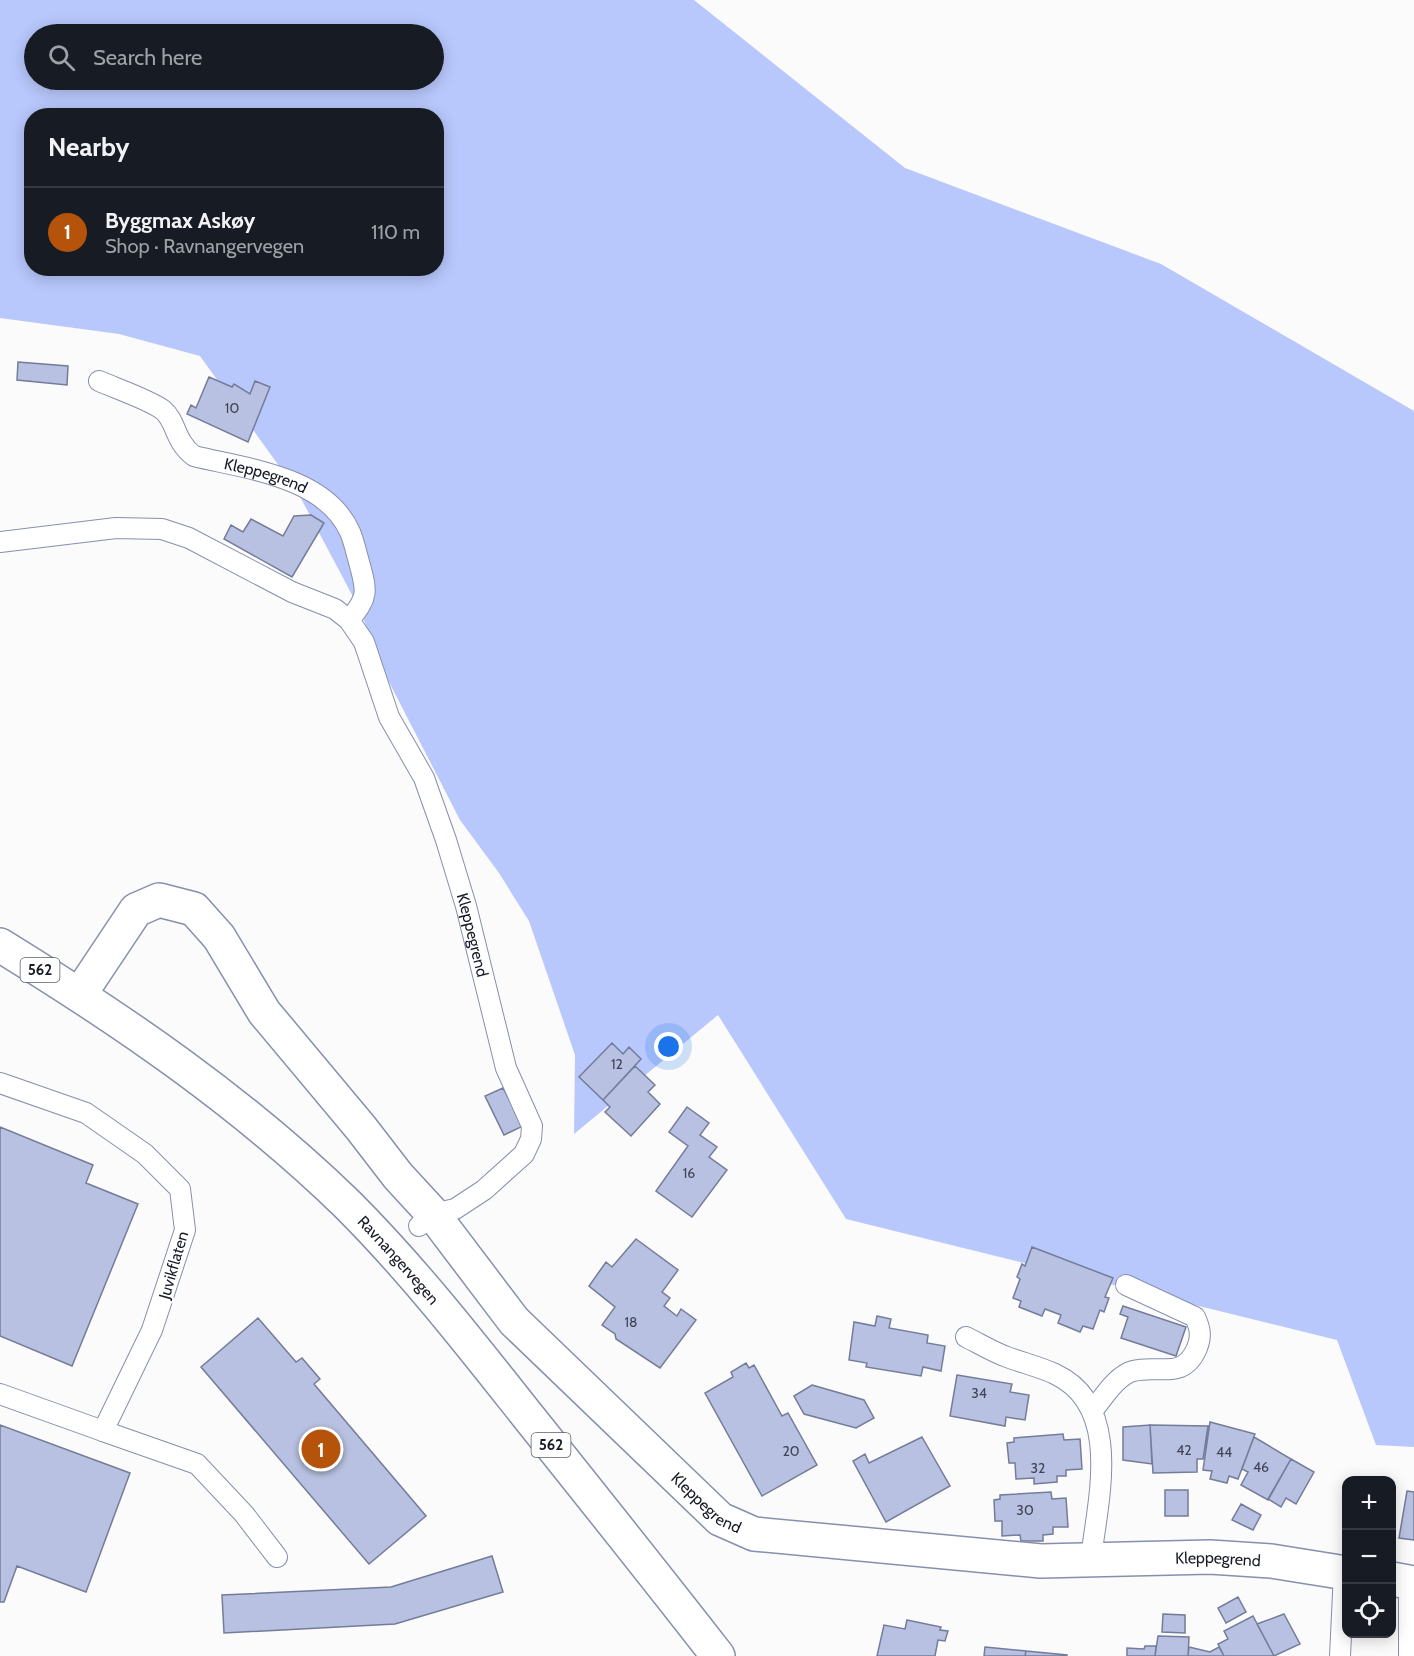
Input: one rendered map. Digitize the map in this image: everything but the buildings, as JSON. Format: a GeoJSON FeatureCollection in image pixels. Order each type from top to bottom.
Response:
{"type":"FeatureCollection","features":[{"type":"Feature","properties":{"kind":"street","name":"Kleppegrend"},"geometry":{"type":"LineString","coordinates":[[80,994],[136,910],[159,900],[194,909],[219,938],[264,1012],[361,1128],[398,1176],[426,1220],[514,1320],[720,1519],[735,1528],[754,1534],[1041,1561],[1091,1558],[1210,1557],[1270,1561],[1342,1573]]}},
{"type":"Feature","properties":{"kind":"street","name":"Ravnangervegen"},"geometry":{"type":"LineString","coordinates":[[0,945],[80,994],[190,1069],[249,1116],[348,1206],[478,1352],[718,1656]]}},
{"type":"Feature","properties":{"kind":"lane","name":"Kleppegrend"},"geometry":{"type":"LineString","coordinates":[[99,381],[163,410],[177,439],[184,449],[194,456],[288,480],[330,504],[350,532],[365,584],[363,604],[348,620]]}},
{"type":"Feature","properties":{"kind":"lane","name":"Kleppegrend"},"geometry":{"type":"LineString","coordinates":[[0,542],[116,528],[162,529],[189,538],[292,592],[335,609],[348,620],[364,642],[389,717],[424,778],[466,906],[506,1068],[532,1126],[531,1139],[524,1154],[484,1190],[455,1209],[426,1220]]}},
{"type":"Feature","properties":{"kind":"lane","name":"Juvikflaten"},"geometry":{"type":"LineString","coordinates":[[0,1083],[86,1113],[145,1154],[180,1189],[186,1230],[153,1330],[103,1431]]}},
{"type":"Feature","properties":{"kind":"lane"},"geometry":{"type":"LineString","coordinates":[[1093,1410],[1120,1379],[1131,1371],[1178,1368],[1192,1361],[1199,1343],[1201,1329],[1195,1317],[1126,1285]]}},
{"type":"Feature","properties":{"kind":"lane"},"geometry":{"type":"LineString","coordinates":[[966,1337],[1005,1356],[1057,1374],[1084,1395],[1093,1410],[1098,1426],[1101,1461],[1091,1558]]}},
{"type":"Feature","properties":{"kind":"lane"},"geometry":{"type":"LineString","coordinates":[[0,1394],[197,1464],[244,1514],[276,1557]]}},
{"type":"Feature","properties":{"kind":"lane"},"geometry":{"type":"LineString","coordinates":[[1405,1582],[1409,1656]]}},
{"type":"Feature","properties":{"kind":"lane","name":"Kleppegrend"},"geometry":{"type":"LineString","coordinates":[[1340,1656],[1344,1584]]}},
{"type":"Feature","properties":{"kind":"shaded area"},"geometry":{"type":"Polygon","coordinates":[[[0,0],[694,0],[905,168],[1161,264],[1414,411],[1414,1447],[1376,1445],[1337,1340],[846,1219],[718,1015],[574,1134],[575,1055],[529,921],[499,873],[460,820],[388,680],[359,608],[297,491],[200,356],[119,334],[0,318],[0,0]]]}},
{"type":"Feature","properties":{"kind":"place","name":"Byggmax Askøy"},"geometry":{"type":"Point","coordinates":[321,1449]}}]}
